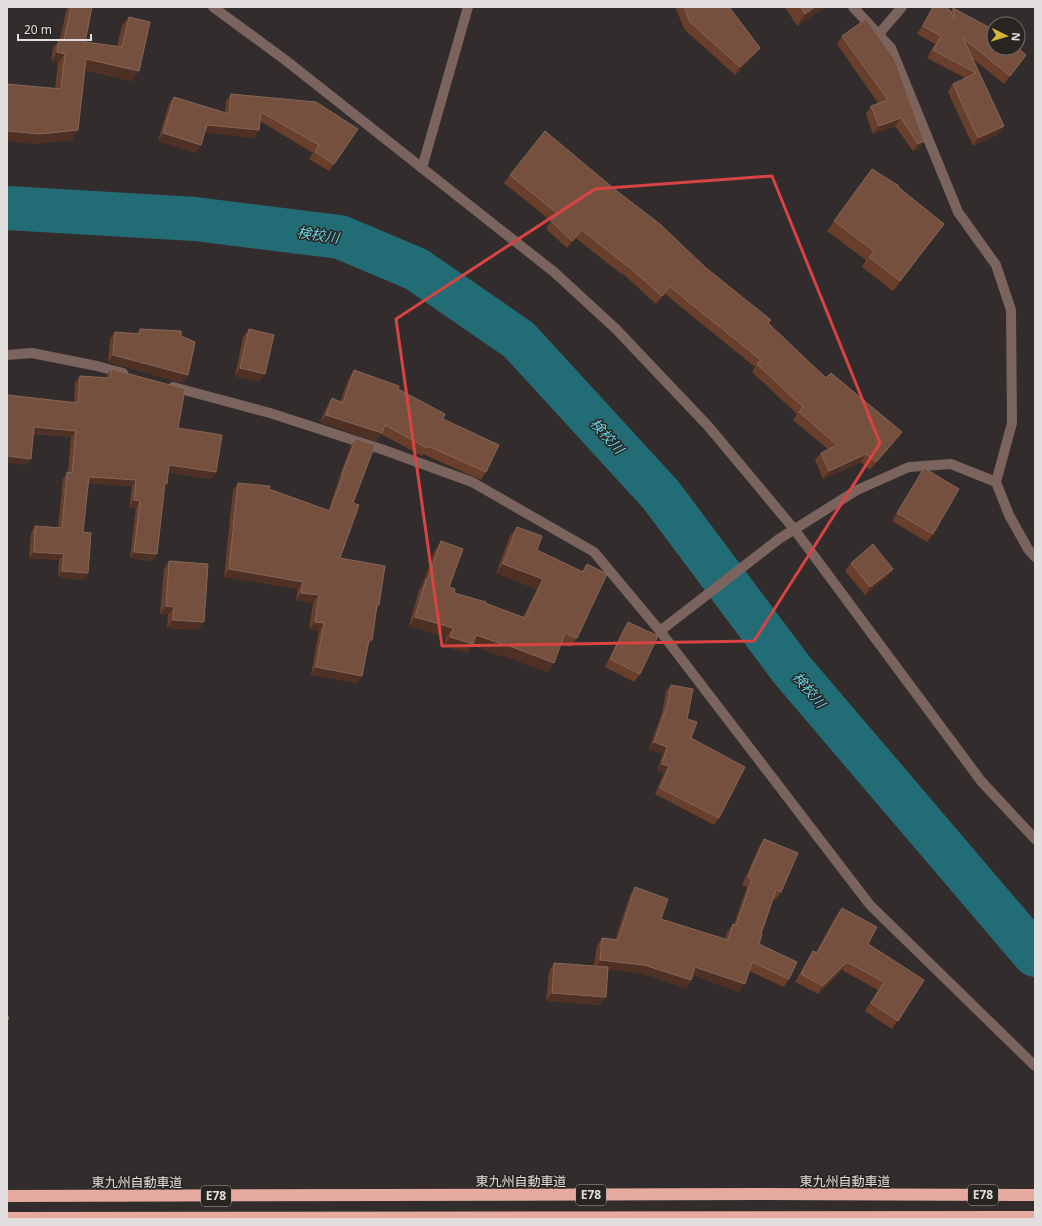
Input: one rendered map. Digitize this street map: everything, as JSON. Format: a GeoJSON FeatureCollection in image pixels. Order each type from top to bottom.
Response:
{"type":"FeatureCollection","features":[{"type":"Feature","properties":{"kind":"highway","name":"東九州自動車道"},"geometry":{"type":"LineString","coordinates":[[7,1196],[1035,1195]]}},
{"type":"Feature","properties":{"kind":"highway","name":"E78"},"geometry":{"type":"LineString","coordinates":[[7,1218],[1035,1217]]}},
{"type":"Feature","properties":{"kind":"street"},"geometry":{"type":"LineString","coordinates":[[213,7],[284,59],[554,272],[616,329],[708,426],[794,529],[981,781],[1035,839]]}},
{"type":"Feature","properties":{"kind":"street"},"geometry":{"type":"LineString","coordinates":[[422,168],[468,7]]}},
{"type":"Feature","properties":{"kind":"street"},"geometry":{"type":"LineString","coordinates":[[853,7],[891,48],[958,212],[996,265],[1011,310],[1012,423],[996,482],[1009,515],[1028,549],[1035,557]]}},
{"type":"Feature","properties":{"kind":"street"},"geometry":{"type":"LineString","coordinates":[[878,35],[902,7]]}},
{"type":"Feature","properties":{"kind":"street"},"geometry":{"type":"LineString","coordinates":[[7,355],[32,353],[97,366],[135,376]]}},
{"type":"Feature","properties":{"kind":"street"},"geometry":{"type":"LineString","coordinates":[[165,384],[278,416],[384,450],[472,482],[594,552],[660,631],[870,905],[1035,1066]]}},
{"type":"Feature","properties":{"kind":"street"},"geometry":{"type":"LineString","coordinates":[[660,631],[794,529],[857,490],[909,467],[951,464],[996,482]]}},
{"type":"Feature","properties":{"kind":"highlighted area"},"geometry":{"type":"Polygon","coordinates":[[[772,176],[880,443],[754,641],[442,646],[396,319],[595,189],[772,176]]]}},
{"type":"Feature","properties":{"kind":"building"},"geometry":{"type":"Polygon","coordinates":[[[71,7],[92,7],[85,42],[122,47],[129,17],[150,22],[139,71],[86,59],[78,130],[40,134],[7,131],[7,84],[61,89],[65,54],[57,52],[59,39],[64,40],[71,7]]]}},
{"type":"Feature","properties":{"kind":"building"},"geometry":{"type":"Polygon","coordinates":[[[684,7],[729,7],[760,48],[740,67],[690,22],[684,7]]]}},
{"type":"Feature","properties":{"kind":"building"},"geometry":{"type":"Polygon","coordinates":[[[801,7],[815,7],[805,14],[801,7]]]}},
{"type":"Feature","properties":{"kind":"building"},"geometry":{"type":"Polygon","coordinates":[[[933,7],[944,7],[950,10],[954,18],[953,8],[986,26],[986,56],[1025,56],[1010,76],[963,38],[1004,126],[978,138],[953,84],[976,73],[933,50],[941,36],[923,26],[933,7]]]}},
{"type":"Feature","properties":{"kind":"building"},"geometry":{"type":"Polygon","coordinates":[[[866,19],[895,60],[924,141],[918,144],[901,118],[879,126],[871,106],[888,100],[842,36],[866,19]]]}},
{"type":"Feature","properties":{"kind":"building"},"geometry":{"type":"Polygon","coordinates":[[[231,94],[316,102],[358,129],[334,164],[315,152],[319,145],[261,112],[259,130],[207,125],[201,145],[163,133],[174,97],[229,114],[231,94]]]}},
{"type":"Feature","properties":{"kind":"building"},"geometry":{"type":"Polygon","coordinates":[[[545,131],[618,192],[660,224],[706,268],[771,320],[768,323],[826,378],[831,373],[902,432],[876,462],[866,454],[829,471],[821,453],[837,445],[799,412],[803,407],[757,364],[761,360],[670,287],[662,296],[627,265],[582,230],[572,241],[551,221],[558,214],[510,175],[545,131]]]}},
{"type":"Feature","properties":{"kind":"building"},"geometry":{"type":"Polygon","coordinates":[[[872,169],[899,186],[898,187],[944,224],[900,281],[869,257],[874,251],[834,221],[872,169]]]}},
{"type":"Feature","properties":{"kind":"building"},"geometry":{"type":"Polygon","coordinates":[[[140,329],[181,331],[181,336],[195,342],[188,375],[113,355],[115,332],[140,334],[140,329]]]}},
{"type":"Feature","properties":{"kind":"building"},"geometry":{"type":"Polygon","coordinates":[[[249,329],[274,335],[265,374],[240,368],[249,329]]]}},
{"type":"Feature","properties":{"kind":"building"},"geometry":{"type":"Polygon","coordinates":[[[111,369],[185,389],[178,428],[222,435],[216,472],[169,465],[167,484],[165,483],[157,554],[134,552],[140,501],[134,500],[136,480],[89,477],[83,532],[91,533],[88,573],[62,571],[64,554],[34,552],[35,526],[62,528],[67,472],[72,473],[76,431],[34,427],[31,459],[7,456],[7,395],[78,403],[80,376],[110,378],[111,369]]]}},
{"type":"Feature","properties":{"kind":"building"},"geometry":{"type":"Polygon","coordinates":[[[354,370],[399,386],[398,389],[445,414],[443,419],[499,445],[486,472],[428,446],[427,448],[385,425],[382,433],[326,415],[332,398],[343,403],[354,370]]]}},
{"type":"Feature","properties":{"kind":"building"},"geometry":{"type":"Polygon","coordinates":[[[356,439],[375,445],[353,503],[359,505],[340,558],[385,566],[372,640],[369,640],[362,676],[316,667],[324,623],[315,622],[319,595],[301,593],[303,582],[229,569],[238,483],[270,486],[269,489],[330,511],[342,474],[356,439]]]}},
{"type":"Feature","properties":{"kind":"building"},"geometry":{"type":"Polygon","coordinates":[[[924,468],[959,489],[933,534],[897,513],[924,468]]]}},
{"type":"Feature","properties":{"kind":"building"},"geometry":{"type":"Polygon","coordinates":[[[517,527],[542,536],[537,550],[583,572],[587,564],[607,574],[577,638],[565,633],[554,663],[476,635],[473,644],[450,637],[453,628],[415,617],[426,580],[427,581],[441,541],[463,549],[449,587],[455,589],[454,593],[486,602],[485,603],[525,618],[543,579],[503,564],[517,527]]]}},
{"type":"Feature","properties":{"kind":"building"},"geometry":{"type":"Polygon","coordinates":[[[873,544],[893,569],[870,587],[851,563],[873,544]]]}},
{"type":"Feature","properties":{"kind":"building"},"geometry":{"type":"Polygon","coordinates":[[[169,561],[208,564],[204,622],[173,620],[174,607],[166,606],[169,561]]]}},
{"type":"Feature","properties":{"kind":"building"},"geometry":{"type":"Polygon","coordinates":[[[628,622],[658,636],[640,674],[610,659],[628,622]]]}},
{"type":"Feature","properties":{"kind":"building"},"geometry":{"type":"Polygon","coordinates":[[[671,685],[693,689],[687,719],[697,722],[691,738],[745,767],[719,818],[660,788],[669,766],[662,764],[667,747],[654,742],[667,706],[671,685]]]}},
{"type":"Feature","properties":{"kind":"building"},"geometry":{"type":"Polygon","coordinates":[[[764,839],[798,853],[781,892],[776,890],[759,944],[797,962],[789,979],[752,962],[745,984],[695,967],[691,980],[644,965],[600,960],[602,938],[618,940],[635,887],[668,899],[661,919],[728,940],[733,924],[736,925],[752,879],[748,877],[764,839]]]}},
{"type":"Feature","properties":{"kind":"building"},"geometry":{"type":"Polygon","coordinates":[[[842,908],[877,927],[868,944],[924,980],[898,1021],[871,1003],[884,982],[847,962],[823,986],[801,974],[813,951],[817,953],[842,908]]]}},
{"type":"Feature","properties":{"kind":"building"},"geometry":{"type":"Polygon","coordinates":[[[554,963],[608,967],[606,997],[552,993],[554,963]]]}},
{"type":"Feature","properties":{"kind":"waterway","name":"検校川"},"geometry":{"type":"LineString","coordinates":[[7,208],[195,219],[340,237],[416,269],[519,340],[661,495],[792,670],[1035,955]]}}]}
